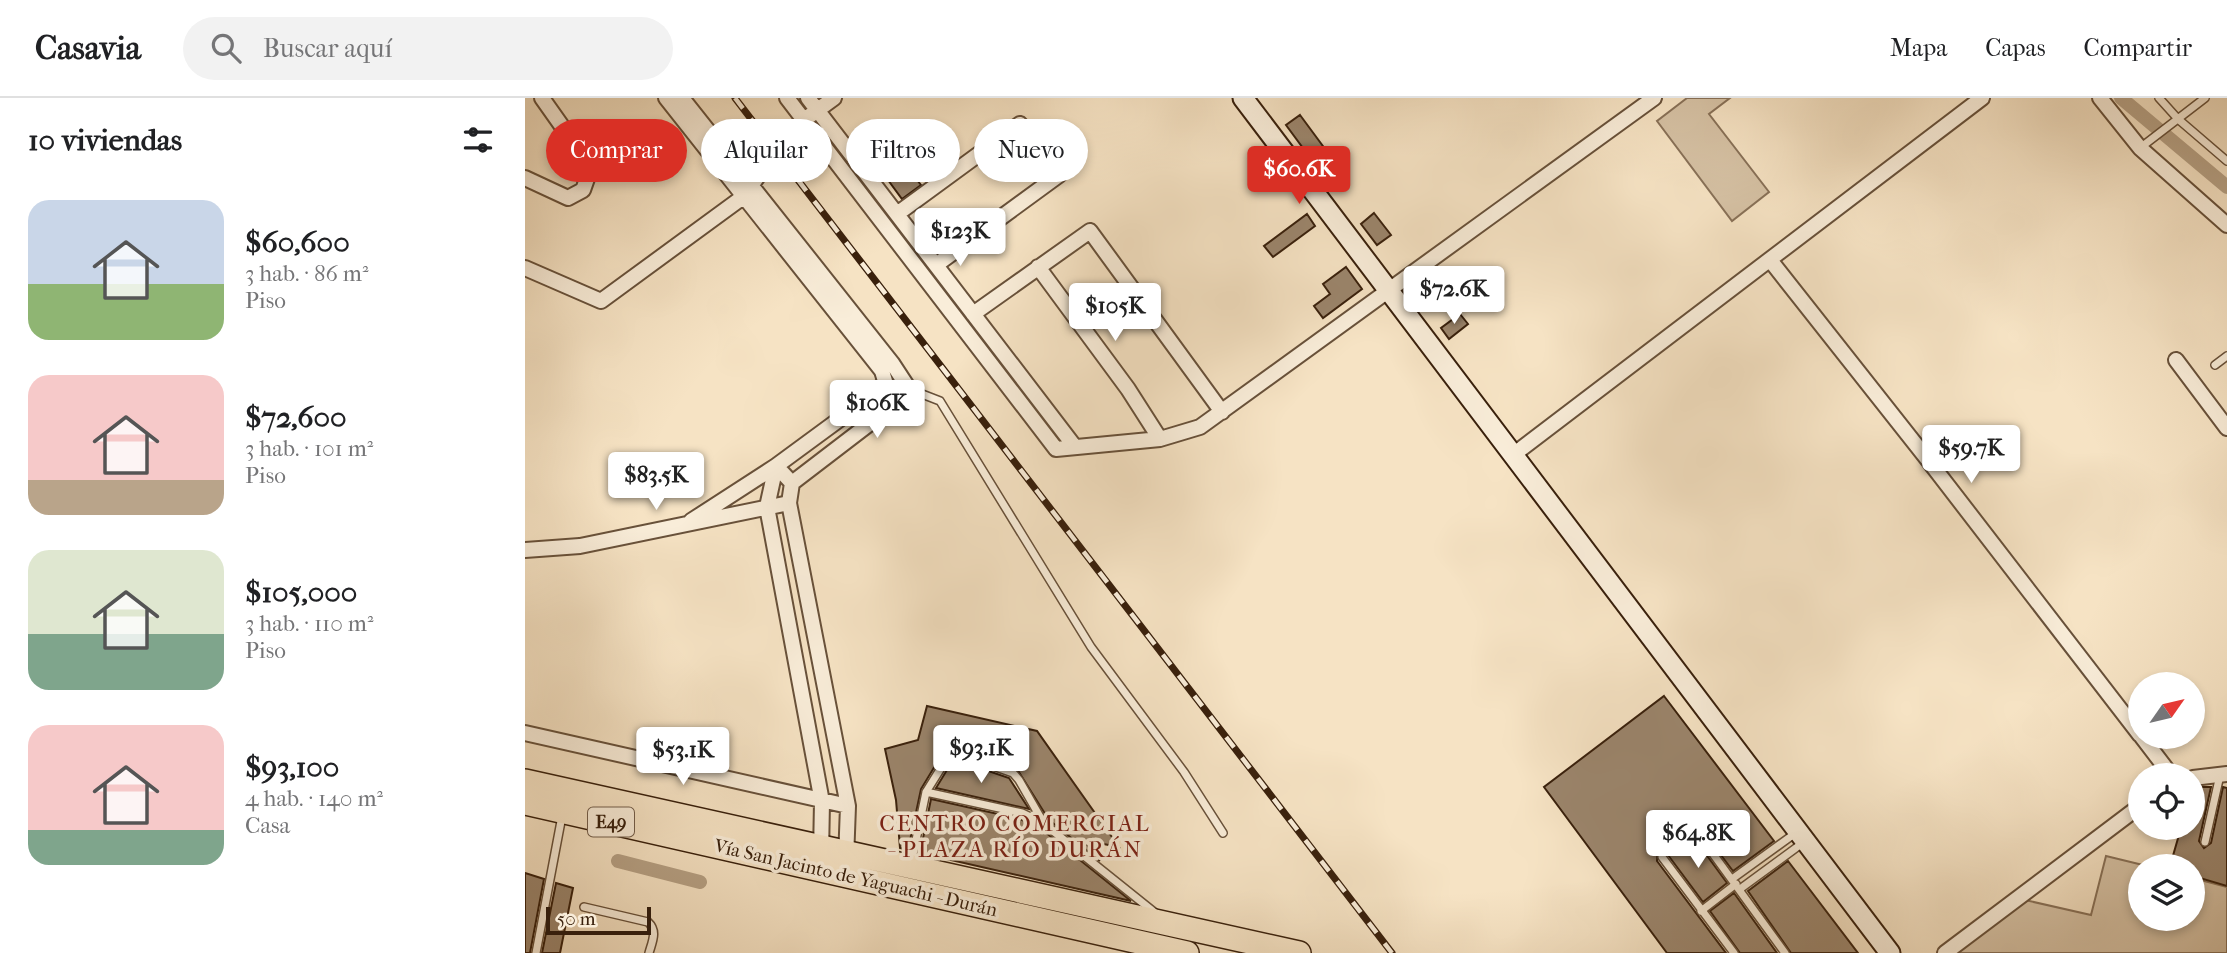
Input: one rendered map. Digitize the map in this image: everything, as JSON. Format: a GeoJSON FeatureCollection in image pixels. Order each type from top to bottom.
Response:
{"type":"FeatureCollection","features":[{"type":"Feature","properties":{"kind":"main road","name":"Vía San Jacinto de Yaguachi - Durán"},"geometry":{"type":"LineString","coordinates":[[525,781],[1187,953]]}},
{"type":"Feature","properties":{"kind":"main road","name":"Vía San Jacinto de Yaguachi - Durán"},"geometry":{"type":"LineString","coordinates":[[525,803],[820,858]]}},
{"type":"Feature","properties":{"kind":"main road","name":"Vía San Jacinto de Yaguachi - Durán"},"geometry":{"type":"LineString","coordinates":[[846,864],[910,866],[1299,953]]}},
{"type":"Feature","properties":{"kind":"street"},"geometry":{"type":"LineString","coordinates":[[525,178],[568,198],[583,190],[589,173],[583,156],[542,98]]}},
{"type":"Feature","properties":{"kind":"street"},"geometry":{"type":"LineString","coordinates":[[666,98],[892,363],[909,389],[886,411],[792,483],[789,503],[848,806],[846,864]]}},
{"type":"Feature","properties":{"kind":"street"},"geometry":{"type":"LineString","coordinates":[[682,98],[746,192],[882,371],[884,382],[878,390],[776,466],[685,524]]}},
{"type":"Feature","properties":{"kind":"street"},"geometry":{"type":"LineString","coordinates":[[787,98],[803,119]]}},
{"type":"Feature","properties":{"kind":"street"},"geometry":{"type":"LineString","coordinates":[[808,98],[1075,447]]}},
{"type":"Feature","properties":{"kind":"street"},"geometry":{"type":"LineString","coordinates":[[805,119],[834,98]]}},
{"type":"Feature","properties":{"kind":"street"},"geometry":{"type":"LineString","coordinates":[[1244,98],[1513,454],[1698,690],[1801,837],[1890,953]]}},
{"type":"Feature","properties":{"kind":"street"},"geometry":{"type":"LineString","coordinates":[[832,157],[1056,449],[1160,439],[1200,427],[1654,98]]}},
{"type":"Feature","properties":{"kind":"street"},"geometry":{"type":"LineString","coordinates":[[1513,454],[1982,98]]}},
{"type":"Feature","properties":{"kind":"street"},"geometry":{"type":"LineString","coordinates":[[2100,98],[2140,148],[2227,225]]}},
{"type":"Feature","properties":{"kind":"street"},"geometry":{"type":"LineString","coordinates":[[897,214],[974,158]]}},
{"type":"Feature","properties":{"kind":"street"},"geometry":{"type":"LineString","coordinates":[[525,268],[601,301],[746,192],[754,182]]}},
{"type":"Feature","properties":{"kind":"street"},"geometry":{"type":"LineString","coordinates":[[936,265],[1049,182]]}},
{"type":"Feature","properties":{"kind":"street"},"geometry":{"type":"LineString","coordinates":[[973,314],[1090,231],[1222,412]]}},
{"type":"Feature","properties":{"kind":"street"},"geometry":{"type":"LineString","coordinates":[[1770,260],[1937,470],[2128,719]]}},
{"type":"Feature","properties":{"kind":"street"},"geometry":{"type":"LineString","coordinates":[[1038,268],[1128,389],[1160,439]]}},
{"type":"Feature","properties":{"kind":"street"},"geometry":{"type":"LineString","coordinates":[[2176,360],[2227,428]]}},
{"type":"Feature","properties":{"kind":"street"},"geometry":{"type":"LineString","coordinates":[[776,466],[792,483]]}},
{"type":"Feature","properties":{"kind":"street"},"geometry":{"type":"LineString","coordinates":[[776,466],[767,507],[822,802],[820,858]]}},
{"type":"Feature","properties":{"kind":"street"},"geometry":{"type":"LineString","coordinates":[[525,550],[580,546],[789,503]]}},
{"type":"Feature","properties":{"kind":"street"},"geometry":{"type":"LineString","coordinates":[[525,733],[848,806]]}},
{"type":"Feature","properties":{"kind":"street"},"geometry":{"type":"LineString","coordinates":[[2151,749],[2162,763]]}},
{"type":"Feature","properties":{"kind":"street"},"geometry":{"type":"LineString","coordinates":[[2205,776],[2223,774]]}},
{"type":"Feature","properties":{"kind":"street"},"geometry":{"type":"LineString","coordinates":[[1945,953],[2128,815]]}},
{"type":"Feature","properties":{"kind":"lane"},"geometry":{"type":"LineString","coordinates":[[2159,98],[2178,119],[2227,160]]}},
{"type":"Feature","properties":{"kind":"lane"},"geometry":{"type":"LineString","coordinates":[[2140,148],[2205,98]]}},
{"type":"Feature","properties":{"kind":"lane"},"geometry":{"type":"LineString","coordinates":[[2215,365],[2227,356]]}},
{"type":"Feature","properties":{"kind":"lane"},"geometry":{"type":"LineString","coordinates":[[909,389],[940,401],[1091,647],[1184,772],[1223,833]]}},
{"type":"Feature","properties":{"kind":"lane"},"geometry":{"type":"LineString","coordinates":[[910,866],[926,792],[946,760],[959,754],[1013,773],[1043,822]]}},
{"type":"Feature","properties":{"kind":"lane"},"geometry":{"type":"LineString","coordinates":[[2205,842],[2223,774]]}},
{"type":"Feature","properties":{"kind":"lane"},"geometry":{"type":"LineString","coordinates":[[926,792],[1022,813],[1043,822],[1168,924]]}},
{"type":"Feature","properties":{"kind":"lane"},"geometry":{"type":"LineString","coordinates":[[536,953],[563,811]]}},
{"type":"Feature","properties":{"kind":"lane"},"geometry":{"type":"LineString","coordinates":[[1734,953],[1662,857],[1663,850],[1685,835],[1697,834],[1785,953]]}},
{"type":"Feature","properties":{"kind":"lane"},"geometry":{"type":"LineString","coordinates":[[1701,911],[1801,837]]}},
{"type":"Feature","properties":{"kind":"lane"},"geometry":{"type":"LineString","coordinates":[[1736,884],[1801,837]]}},
{"type":"Feature","properties":{"kind":"lane"},"geometry":{"type":"LineString","coordinates":[[584,907],[648,922],[654,935],[649,953]]}},
{"type":"Feature","properties":{"kind":"shaded area"},"geometry":{"type":"Polygon","coordinates":[[[1687,98],[1730,98],[1709,114],[1769,192],[1732,221],[1657,121],[1687,98]]]}},
{"type":"Feature","properties":{"kind":"shaded area"},"geometry":{"type":"Polygon","coordinates":[[[2106,856],[2128,861],[2128,931],[2205,931],[2205,881],[2227,887],[2227,953],[1945,953],[2016,898],[2091,915],[2106,856]]]}},
{"type":"Feature","properties":{"kind":"building"},"geometry":{"type":"Polygon","coordinates":[[[1300,115],[1331,157],[1317,167],[1286,125],[1300,115]]]}},
{"type":"Feature","properties":{"kind":"building"},"geometry":{"type":"Polygon","coordinates":[[[889,182],[919,182],[921,185],[902,199],[889,182]]]}},
{"type":"Feature","properties":{"kind":"building"},"geometry":{"type":"Polygon","coordinates":[[[1374,213],[1391,235],[1377,245],[1361,224],[1374,213]]]}},
{"type":"Feature","properties":{"kind":"building"},"geometry":{"type":"Polygon","coordinates":[[[1307,214],[1315,226],[1273,257],[1264,246],[1307,214]]]}},
{"type":"Feature","properties":{"kind":"building"},"geometry":{"type":"Polygon","coordinates":[[[1346,267],[1362,289],[1323,318],[1314,306],[1330,294],[1323,284],[1346,267]]]}},
{"type":"Feature","properties":{"kind":"building"},"geometry":{"type":"Polygon","coordinates":[[[1460,314],[1468,324],[1449,339],[1441,328],[1460,314]]]}},
{"type":"Feature","properties":{"kind":"building"},"geometry":{"type":"Polygon","coordinates":[[[1664,696],[1774,841],[1733,871],[1702,830],[1682,830],[1658,847],[1657,861],[1726,953],[1667,953],[1544,787],[1664,696]]]}},
{"type":"Feature","properties":{"kind":"building"},"geometry":{"type":"Polygon","coordinates":[[[927,706],[1037,731],[1119,847],[1083,840],[1100,861],[1049,820],[1017,769],[960,748],[941,756],[921,789],[908,850],[900,848],[896,800],[885,749],[918,740],[927,706]]]}},
{"type":"Feature","properties":{"kind":"building"},"geometry":{"type":"Polygon","coordinates":[[[959,761],[1009,778],[1029,809],[936,788],[950,765],[959,761]]]}},
{"type":"Feature","properties":{"kind":"building"},"geometry":{"type":"Polygon","coordinates":[[[2205,787],[2211,787],[2205,814],[2205,787]]]}},
{"type":"Feature","properties":{"kind":"building"},"geometry":{"type":"Polygon","coordinates":[[[2223,787],[2227,788],[2227,886],[2205,880],[2205,854],[2173,854],[2178,840],[2199,840],[2204,848],[2211,843],[2223,787]]]}},
{"type":"Feature","properties":{"kind":"building"},"geometry":{"type":"Polygon","coordinates":[[[931,799],[1020,819],[1040,828],[1131,901],[920,853],[931,799]]]}},
{"type":"Feature","properties":{"kind":"building"},"geometry":{"type":"Polygon","coordinates":[[[1687,841],[1697,842],[1727,883],[1703,902],[1668,855],[1687,841]]]}},
{"type":"Feature","properties":{"kind":"building"},"geometry":{"type":"Polygon","coordinates":[[[1788,861],[1858,953],[1791,953],[1748,891],[1788,861]]]}},
{"type":"Feature","properties":{"kind":"building"},"geometry":{"type":"Polygon","coordinates":[[[525,873],[544,879],[530,953],[525,953],[525,873]]]}},
{"type":"Feature","properties":{"kind":"building"},"geometry":{"type":"Polygon","coordinates":[[[556,883],[573,888],[560,953],[542,953],[556,883]]]}},
{"type":"Feature","properties":{"kind":"building"},"geometry":{"type":"Polygon","coordinates":[[[1734,893],[1777,953],[1740,953],[1710,911],[1734,893]]]}},
{"type":"Feature","properties":{"kind":"waterway"},"geometry":{"type":"LineString","coordinates":[[2121,98],[2227,187]]}},
{"type":"Feature","properties":{"kind":"waterway"},"geometry":{"type":"LineString","coordinates":[[618,861],[700,882]]}},
{"type":"Feature","properties":{"kind":"railway"},"geometry":{"type":"LineString","coordinates":[[735,98],[1392,953]]}},
{"type":"Feature","properties":{"kind":"district","name":"CENTRO COMERCIAL - PLAZA RÍO DURÁN"},"geometry":{"type":"Point","coordinates":[1015,836]}}]}
